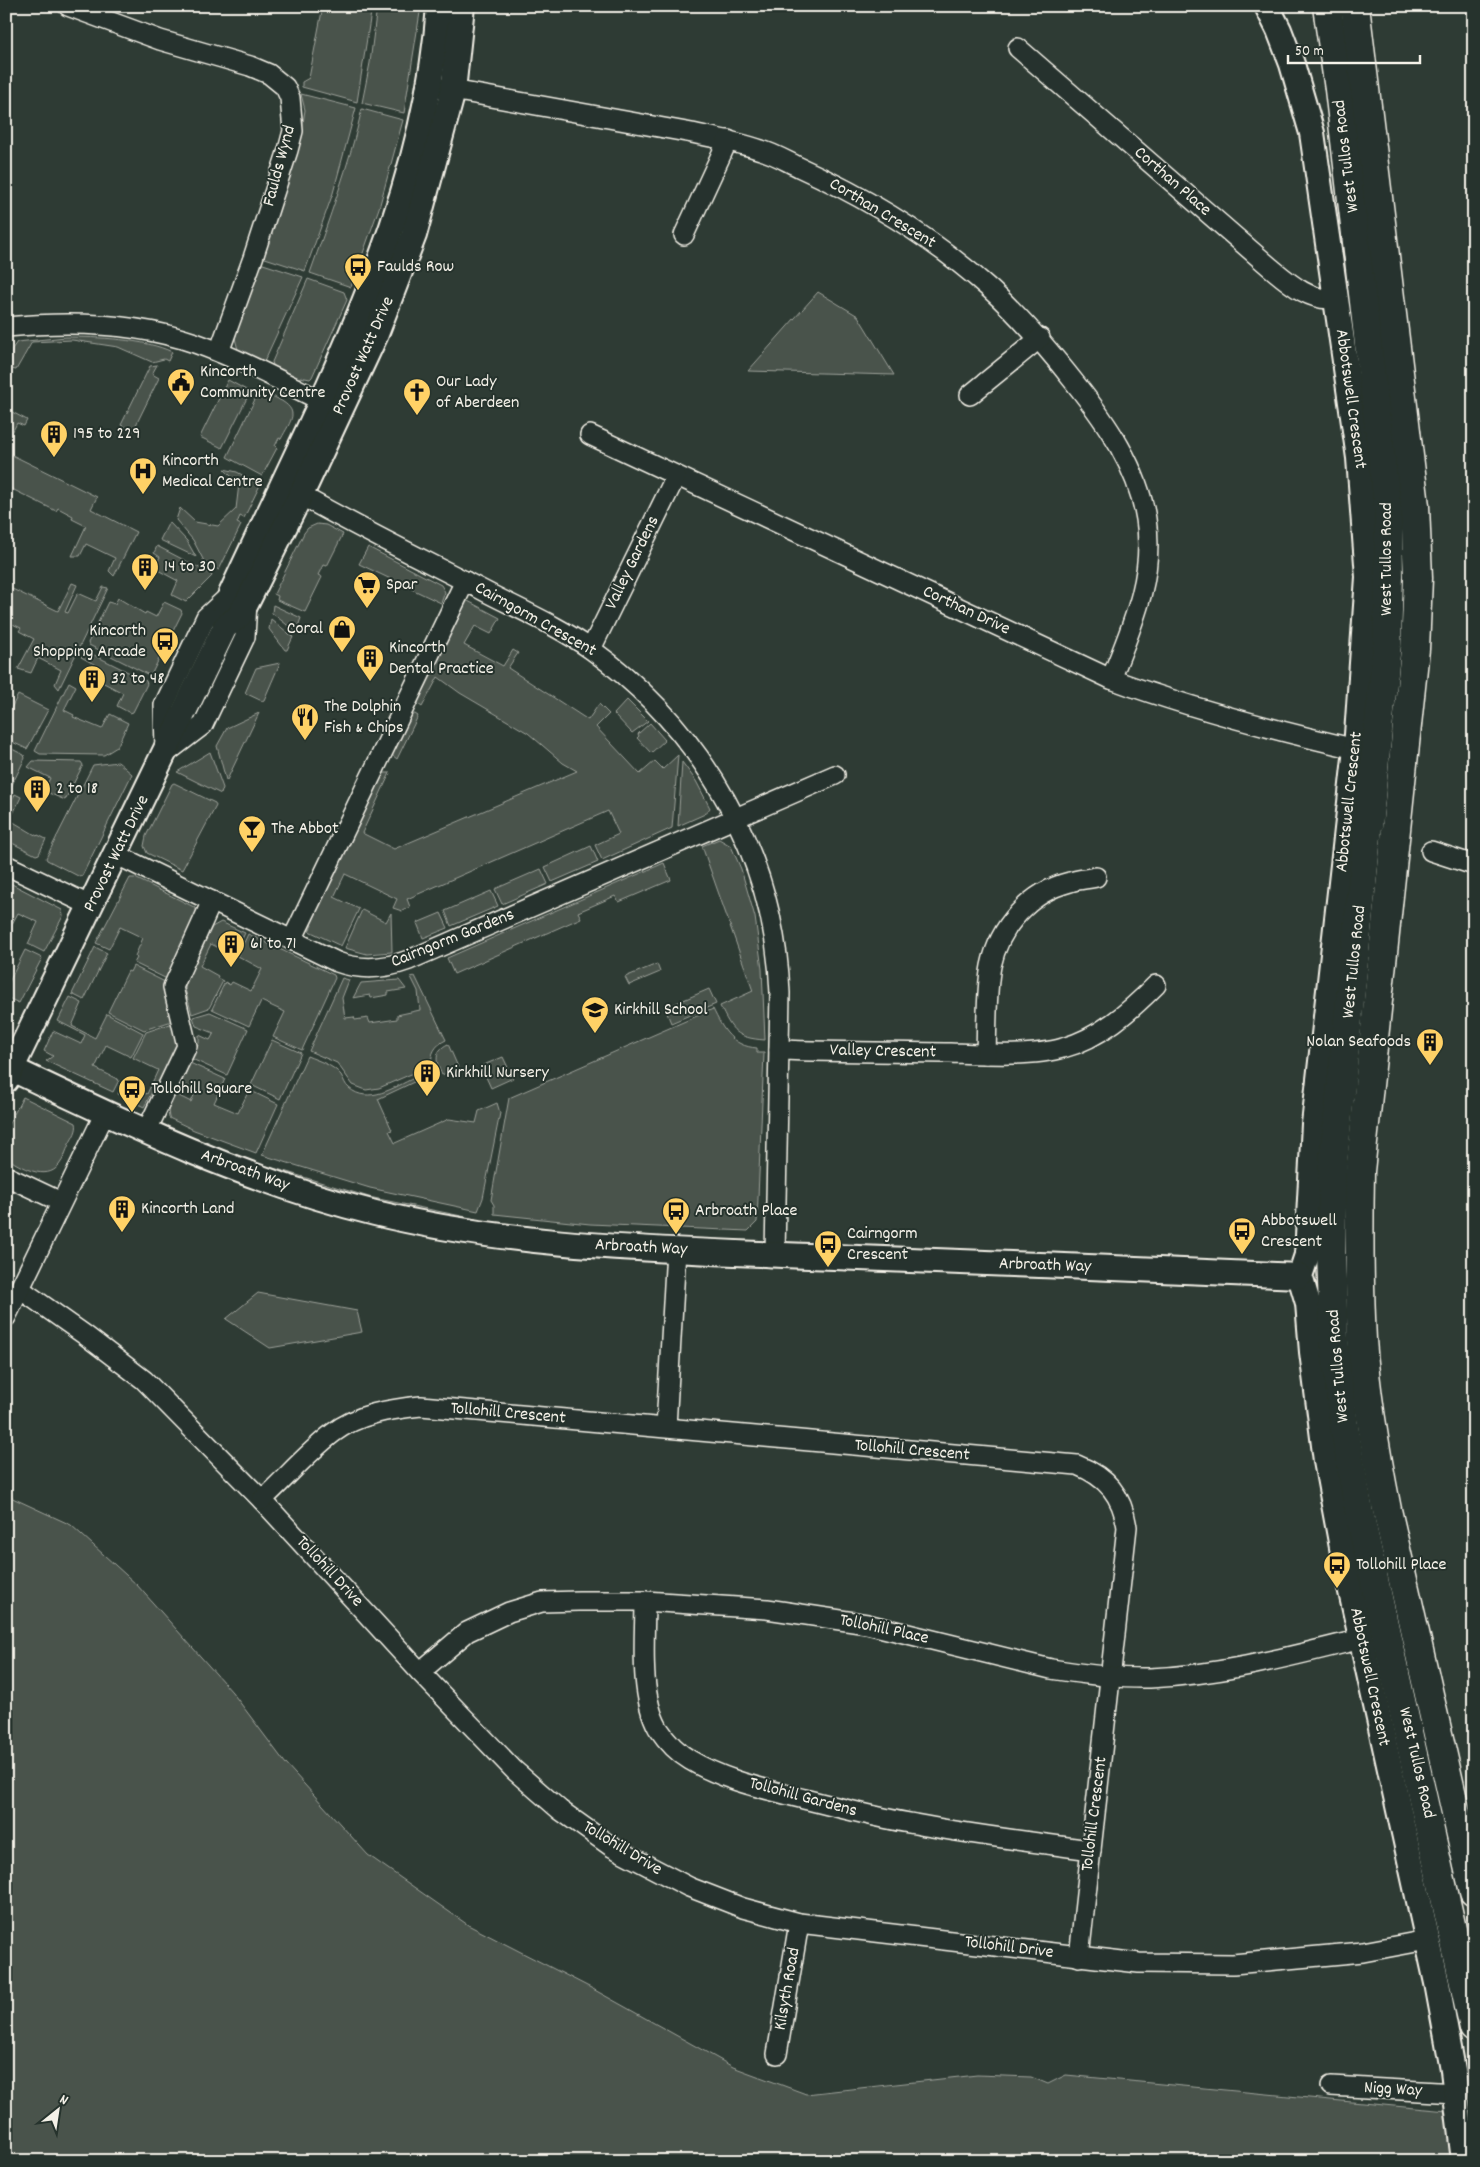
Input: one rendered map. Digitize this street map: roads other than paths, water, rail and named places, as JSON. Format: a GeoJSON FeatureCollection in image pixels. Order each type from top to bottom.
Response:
{"type":"FeatureCollection","features":[{"type":"Feature","properties":{"kind":"main road","name":"West Tullos Road"},"geometry":{"type":"LineString","coordinates":[[1328,6],[1388,506],[1389,576],[1387,646],[1333,1163],[1331,1252],[1334,1338],[1344,1426],[1359,1512],[1474,2028]]}},
{"type":"Feature","properties":{"kind":"main road","name":"West Tullos Road"},"geometry":{"type":"LineString","coordinates":[[1355,6],[1415,506],[1418,578],[1415,649],[1360,1171],[1359,1256],[1362,1341],[1376,1450],[1387,1510],[1474,1892]]}},
{"type":"Feature","properties":{"kind":"street","name":"Faulds Wynd"},"geometry":{"type":"LineString","coordinates":[[68,6],[160,40],[250,66],[269,74],[280,82],[285,87],[290,98],[292,131],[288,150],[253,258],[219,352]]}},
{"type":"Feature","properties":{"kind":"street","name":"Provost Watt Drive"},"geometry":{"type":"LineString","coordinates":[[9,1074],[117,855],[225,627],[225,610],[239,598],[330,406],[402,194],[429,86],[439,6]]}},
{"type":"Feature","properties":{"kind":"street","name":"Provost Watt Drive"},"geometry":{"type":"LineString","coordinates":[[330,406],[379,326],[414,235],[453,91],[462,6]]}},
{"type":"Feature","properties":{"kind":"street","name":"Abbotswell Crescent"},"geometry":{"type":"LineString","coordinates":[[1266,6],[1279,30],[1292,64],[1312,133],[1359,458],[1368,577],[1363,678],[1314,1124],[1307,1255],[1300,1276],[1308,1303],[1312,1352],[1326,1461],[1361,1639],[1437,1984],[1464,2161]]}},
{"type":"Feature","properties":{"kind":"street","name":"Corthan Place"},"geometry":{"type":"LineString","coordinates":[[1018,48],[1270,268],[1310,295],[1328,300],[1336,298]]}},
{"type":"Feature","properties":{"kind":"street","name":"Corthan Crescent"},"geometry":{"type":"LineString","coordinates":[[429,86],[728,140],[763,150],[817,175],[913,229],[990,289],[1040,338],[1091,403],[1133,472],[1146,518],[1149,561],[1142,598],[1111,679]]}},
{"type":"Feature","properties":{"kind":"street"},"geometry":{"type":"LineString","coordinates":[[684,235],[728,140]]}},
{"type":"Feature","properties":{"kind":"street"},"geometry":{"type":"LineString","coordinates":[[6,327],[56,324],[112,326],[167,335],[219,352],[330,406]]}},
{"type":"Feature","properties":{"kind":"street"},"geometry":{"type":"LineString","coordinates":[[970,395],[1040,338]]}},
{"type":"Feature","properties":{"kind":"street","name":"Corthan Drive"},"geometry":{"type":"LineString","coordinates":[[590,435],[1111,679],[1158,696],[1281,731],[1356,748]]}},
{"type":"Feature","properties":{"kind":"street","name":"Valley Gardens"},"geometry":{"type":"LineString","coordinates":[[591,649],[676,476]]}},
{"type":"Feature","properties":{"kind":"street","name":"Cairngorm Crescent"},"geometry":{"type":"LineString","coordinates":[[291,490],[591,649],[632,682],[674,724],[703,761],[723,794],[753,860],[767,900],[773,926],[780,984],[775,1254]]}},
{"type":"Feature","properties":{"kind":"street"},"geometry":{"type":"LineString","coordinates":[[292,940],[465,581]]}},
{"type":"Feature","properties":{"kind":"street"},"geometry":{"type":"LineString","coordinates":[[239,598],[245,637],[203,724],[165,754],[164,705],[206,617],[239,598]]}},
{"type":"Feature","properties":{"kind":"street"},"geometry":{"type":"LineString","coordinates":[[735,818],[835,775]]}},
{"type":"Feature","properties":{"kind":"street","name":"Cairngorm Gardens"},"geometry":{"type":"LineString","coordinates":[[117,855],[337,962],[356,968],[379,968],[400,964],[735,818]]}},
{"type":"Feature","properties":{"kind":"street"},"geometry":{"type":"LineString","coordinates":[[1431,851],[1474,865]]}},
{"type":"Feature","properties":{"kind":"street"},"geometry":{"type":"LineString","coordinates":[[7,866],[92,906]]}},
{"type":"Feature","properties":{"kind":"street"},"geometry":{"type":"LineString","coordinates":[[986,1054],[991,968],[997,944],[1010,922],[1024,907],[1043,894],[1069,882],[1096,877]]}},
{"type":"Feature","properties":{"kind":"street"},"geometry":{"type":"LineString","coordinates":[[146,1132],[187,1046],[173,987],[212,902]]}},
{"type":"Feature","properties":{"kind":"street","name":"Valley Crescent"},"geometry":{"type":"LineString","coordinates":[[780,1050],[986,1054],[1063,1048],[1112,1025],[1156,985]]}},
{"type":"Feature","properties":{"kind":"street","name":"Arbroath Way"},"geometry":{"type":"LineString","coordinates":[[9,1074],[261,1178],[373,1212],[426,1224],[556,1243],[676,1250],[1300,1276]]}},
{"type":"Feature","properties":{"kind":"street"},"geometry":{"type":"LineString","coordinates":[[6,1317],[105,1113]]}},
{"type":"Feature","properties":{"kind":"street"},"geometry":{"type":"LineString","coordinates":[[6,1176],[61,1202]]}},
{"type":"Feature","properties":{"kind":"street"},"geometry":{"type":"LineString","coordinates":[[666,1428],[676,1250]]}},
{"type":"Feature","properties":{"kind":"street","name":"Tollohill Drive"},"geometry":{"type":"LineString","coordinates":[[20,1289],[144,1380],[262,1500],[420,1672],[514,1770],[560,1810],[612,1847],[689,1888],[743,1908],[799,1923],[1139,1963],[1233,1964],[1363,1952],[1427,1940]]}},
{"type":"Feature","properties":{"kind":"street","name":"Tollohill Crescent"},"geometry":{"type":"LineString","coordinates":[[262,1500],[334,1432],[368,1416],[395,1409],[424,1406],[1077,1465],[1090,1470],[1115,1491],[1122,1503],[1127,1527],[1079,1957]]}},
{"type":"Feature","properties":{"kind":"street","name":"Tollohill Place"},"geometry":{"type":"LineString","coordinates":[[420,1672],[468,1632],[509,1612],[542,1602],[645,1601],[767,1609],[867,1624],[1016,1662],[1081,1674],[1149,1678],[1224,1670],[1361,1639]]}},
{"type":"Feature","properties":{"kind":"street","name":"Tollohill Gardens"},"geometry":{"type":"LineString","coordinates":[[645,1601],[645,1676],[649,1702],[658,1727],[671,1744],[689,1759],[716,1774],[756,1787],[861,1813],[914,1824],[1091,1850]]}},
{"type":"Feature","properties":{"kind":"street","name":"Kilsyth Road"},"geometry":{"type":"LineString","coordinates":[[777,2054],[799,1923]]}},
{"type":"Feature","properties":{"kind":"street","name":"Nigg Way"},"geometry":{"type":"LineString","coordinates":[[1331,2086],[1455,2093]]}},
{"type":"Feature","properties":{"kind":"place","name":"Faulds Row"},"geometry":{"type":"Point","coordinates":[358,291]}},
{"type":"Feature","properties":{"kind":"place","name":"Kincorth Community Centre"},"geometry":{"type":"Point","coordinates":[181,406]}},
{"type":"Feature","properties":{"kind":"place","name":"Our Lady of Aberdeen"},"geometry":{"type":"Point","coordinates":[417,416]}},
{"type":"Feature","properties":{"kind":"place","name":"195 to 229"},"geometry":{"type":"Point","coordinates":[54,458]}},
{"type":"Feature","properties":{"kind":"place","name":"Kincorth Medical Centre"},"geometry":{"type":"Point","coordinates":[143,495]}},
{"type":"Feature","properties":{"kind":"place","name":"14 to 30"},"geometry":{"type":"Point","coordinates":[145,591]}},
{"type":"Feature","properties":{"kind":"place","name":"Spar"},"geometry":{"type":"Point","coordinates":[367,609]}},
{"type":"Feature","properties":{"kind":"place","name":"Coral"},"geometry":{"type":"Point","coordinates":[342,653]}},
{"type":"Feature","properties":{"kind":"place","name":"Kincorth Shopping Arcade"},"geometry":{"type":"Point","coordinates":[165,665]}},
{"type":"Feature","properties":{"kind":"place","name":"Kincorth Dental Practice"},"geometry":{"type":"Point","coordinates":[370,682]}},
{"type":"Feature","properties":{"kind":"place","name":"32 to 48"},"geometry":{"type":"Point","coordinates":[92,703]}},
{"type":"Feature","properties":{"kind":"place","name":"The Dolphin Fish & Chips"},"geometry":{"type":"Point","coordinates":[305,741]}},
{"type":"Feature","properties":{"kind":"place","name":"2 to 18"},"geometry":{"type":"Point","coordinates":[37,813]}},
{"type":"Feature","properties":{"kind":"place","name":"The Abbot"},"geometry":{"type":"Point","coordinates":[252,853]}},
{"type":"Feature","properties":{"kind":"place","name":"61 to 71"},"geometry":{"type":"Point","coordinates":[231,968]}},
{"type":"Feature","properties":{"kind":"place","name":"Kirkhill School"},"geometry":{"type":"Point","coordinates":[595,1034]}},
{"type":"Feature","properties":{"kind":"place","name":"Nolan Seafoods"},"geometry":{"type":"Point","coordinates":[1430,1066]}},
{"type":"Feature","properties":{"kind":"place","name":"Kirkhill Nursery"},"geometry":{"type":"Point","coordinates":[427,1097]}},
{"type":"Feature","properties":{"kind":"place","name":"Tollohill Square"},"geometry":{"type":"Point","coordinates":[132,1113]}},
{"type":"Feature","properties":{"kind":"place","name":"Kincorth Land"},"geometry":{"type":"Point","coordinates":[122,1233]}},
{"type":"Feature","properties":{"kind":"place","name":"Arbroath Place"},"geometry":{"type":"Point","coordinates":[676,1235]}},
{"type":"Feature","properties":{"kind":"place","name":"Abbotswell Crescent"},"geometry":{"type":"Point","coordinates":[1242,1255]}},
{"type":"Feature","properties":{"kind":"place","name":"Cairngorm Crescent"},"geometry":{"type":"Point","coordinates":[828,1268]}},
{"type":"Feature","properties":{"kind":"place","name":"Tollohill Place"},"geometry":{"type":"Point","coordinates":[1337,1589]}}]}
